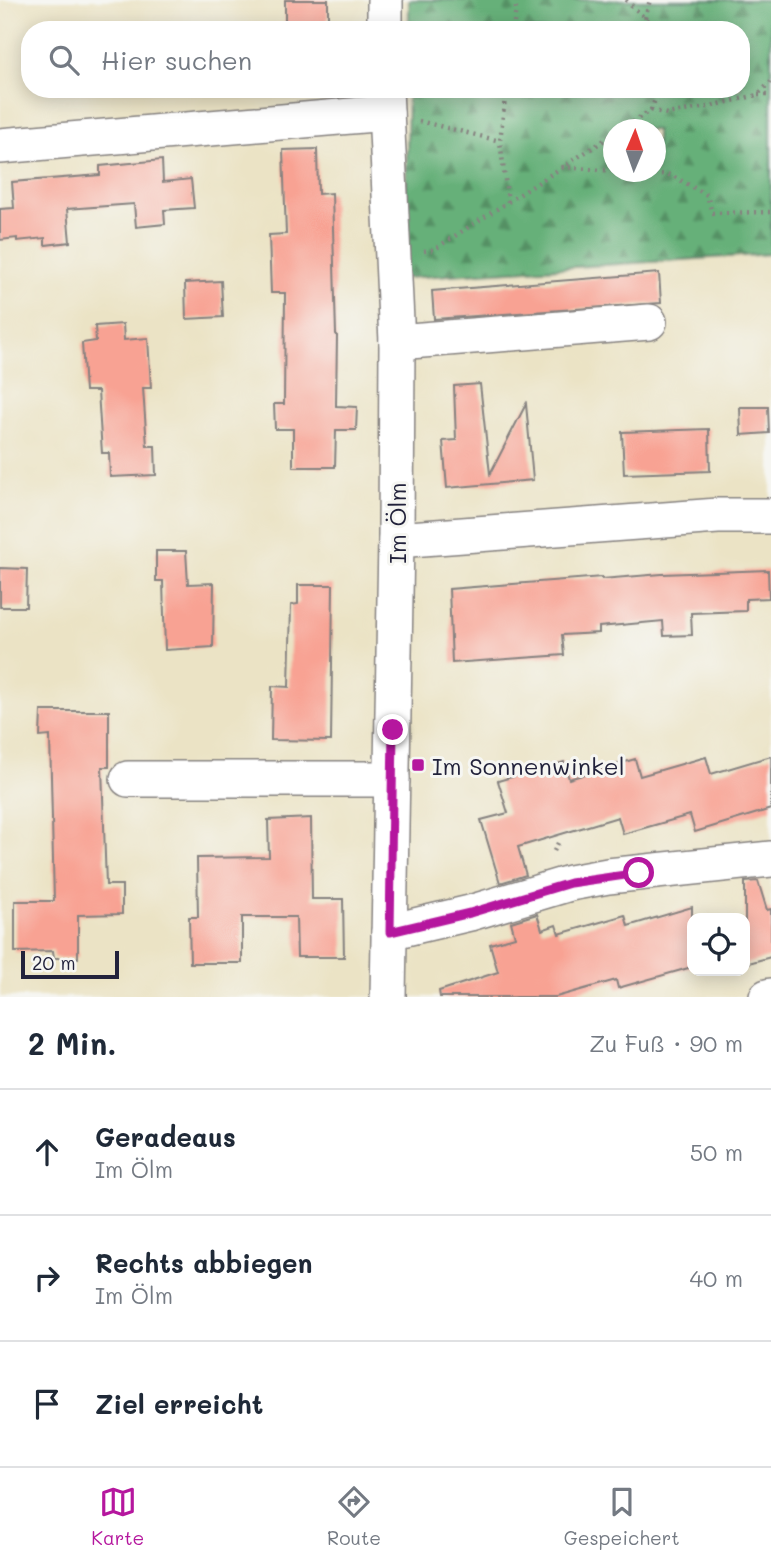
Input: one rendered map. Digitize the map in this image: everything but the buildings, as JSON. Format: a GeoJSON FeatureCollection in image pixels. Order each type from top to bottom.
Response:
{"type":"FeatureCollection","features":[{"type":"Feature","properties":{"kind":"street"},"geometry":{"type":"LineString","coordinates":[[385,0],[385,21]]}},
{"type":"Feature","properties":{"kind":"street"},"geometry":{"type":"LineString","coordinates":[[3,146],[385,101]]}},
{"type":"Feature","properties":{"kind":"street","name":"Im Ölm"},"geometry":{"type":"LineString","coordinates":[[385,101],[397,341],[388,997]]}},
{"type":"Feature","properties":{"kind":"street"},"geometry":{"type":"LineString","coordinates":[[397,341],[649,322]]}},
{"type":"Feature","properties":{"kind":"street"},"geometry":{"type":"LineString","coordinates":[[396,540],[705,517],[771,516]]}},
{"type":"Feature","properties":{"kind":"street"},"geometry":{"type":"LineString","coordinates":[[128,779],[392,779]]}},
{"type":"Feature","properties":{"kind":"street"},"geometry":{"type":"LineString","coordinates":[[390,932],[470,913],[570,883],[607,876],[771,859]]}},
{"type":"Feature","properties":{"kind":"path"},"geometry":{"type":"LineString","coordinates":[[514,21],[517,0]]}},
{"type":"Feature","properties":{"kind":"path"},"geometry":{"type":"LineString","coordinates":[[626,0],[648,21]]}},
{"type":"Feature","properties":{"kind":"path"},"geometry":{"type":"LineString","coordinates":[[645,18],[650,0]]}},
{"type":"Feature","properties":{"kind":"path"},"geometry":{"type":"LineString","coordinates":[[757,96],[771,82]]}},
{"type":"Feature","properties":{"kind":"path"},"geometry":{"type":"LineString","coordinates":[[750,97],[771,95]]}},
{"type":"Feature","properties":{"kind":"path"},"geometry":{"type":"LineString","coordinates":[[505,98],[500,141],[508,202]]}},
{"type":"Feature","properties":{"kind":"path"},"geometry":{"type":"LineString","coordinates":[[638,119],[651,110],[656,98]]}},
{"type":"Feature","properties":{"kind":"path"},"geometry":{"type":"LineString","coordinates":[[651,110],[667,114],[747,98]]}},
{"type":"Feature","properties":{"kind":"path"},"geometry":{"type":"LineString","coordinates":[[385,101],[500,141]]}},
{"type":"Feature","properties":{"kind":"path"},"geometry":{"type":"LineString","coordinates":[[393,253],[433,250],[603,141]]}},
{"type":"Feature","properties":{"kind":"path"},"geometry":{"type":"LineString","coordinates":[[562,167],[603,170]]}},
{"type":"Feature","properties":{"kind":"path"},"geometry":{"type":"LineString","coordinates":[[666,175],[707,195],[712,213],[771,212]]}},
{"type":"Feature","properties":{"kind":"green space"},"geometry":{"type":"Polygon","coordinates":[[[409,0],[771,0],[771,254],[405,278],[408,98],[750,98],[750,21],[409,21],[409,0]]]}},
{"type":"Feature","properties":{"kind":"place","name":"Im Sonnenwinkel"},"geometry":{"type":"Point","coordinates":[418,765]}},
{"type":"Feature","properties":{"kind":"route"},"geometry":{"type":"LineString","coordinates":[[393,730],[390,932],[470,913],[570,883],[639,873]]}}]}
